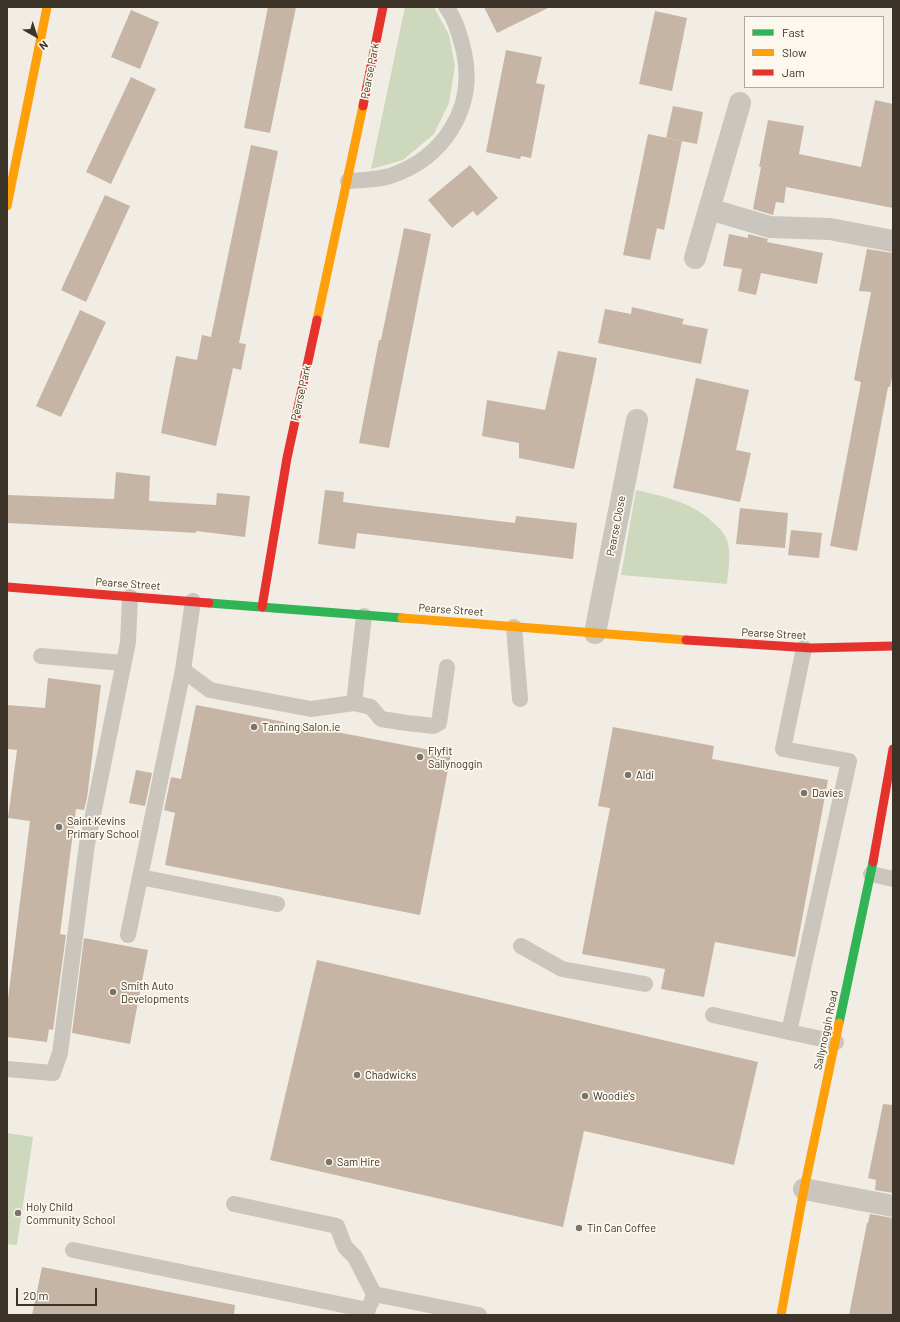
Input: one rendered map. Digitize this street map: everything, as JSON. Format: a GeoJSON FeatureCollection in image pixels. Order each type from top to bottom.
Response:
{"type":"FeatureCollection","features":[{"type":"Feature","properties":{"kind":"street"},"geometry":{"type":"LineString","coordinates":[[7,206],[47,7]]}},
{"type":"Feature","properties":{"kind":"street","name":"Pearse Park"},"geometry":{"type":"LineString","coordinates":[[262,607],[286,458],[348,181],[383,7]]}},
{"type":"Feature","properties":{"kind":"street"},"geometry":{"type":"LineString","coordinates":[[695,258],[740,103]]}},
{"type":"Feature","properties":{"kind":"street"},"geometry":{"type":"LineString","coordinates":[[709,209],[770,227],[830,229],[893,241]]}},
{"type":"Feature","properties":{"kind":"street","name":"Pearse Close"},"geometry":{"type":"LineString","coordinates":[[595,633],[638,420]]}},
{"type":"Feature","properties":{"kind":"street","name":"Pearse Street"},"geometry":{"type":"LineString","coordinates":[[7,587],[364,616],[804,648],[879,645],[893,646]]}},
{"type":"Feature","properties":{"kind":"street","name":"Sallynoggin Road"},"geometry":{"type":"LineString","coordinates":[[781,1315],[804,1189],[871,874],[893,749]]}},
{"type":"Feature","properties":{"kind":"street"},"geometry":{"type":"LineString","coordinates":[[804,1189],[893,1206]]}},
{"type":"Feature","properties":{"kind":"lane"},"geometry":{"type":"LineString","coordinates":[[348,181],[377,179],[391,176],[421,160],[449,133],[459,115],[465,98],[466,63],[456,25],[446,7]]}},
{"type":"Feature","properties":{"kind":"lane"},"geometry":{"type":"LineString","coordinates":[[7,1069],[54,1072],[60,1053],[87,844],[128,642],[130,597]]}},
{"type":"Feature","properties":{"kind":"lane"},"geometry":{"type":"LineString","coordinates":[[128,935],[184,670],[193,601]]}},
{"type":"Feature","properties":{"kind":"lane"},"geometry":{"type":"LineString","coordinates":[[354,703],[364,616]]}},
{"type":"Feature","properties":{"kind":"lane"},"geometry":{"type":"LineString","coordinates":[[514,627],[520,700]]}},
{"type":"Feature","properties":{"kind":"lane"},"geometry":{"type":"LineString","coordinates":[[789,1032],[850,761],[783,749],[804,648]]}},
{"type":"Feature","properties":{"kind":"lane"},"geometry":{"type":"LineString","coordinates":[[41,656],[124,662]]}},
{"type":"Feature","properties":{"kind":"lane"},"geometry":{"type":"LineString","coordinates":[[184,670],[210,690],[311,709],[354,703],[371,708],[381,719],[434,726],[438,723],[447,667]]}},
{"type":"Feature","properties":{"kind":"lane"},"geometry":{"type":"LineString","coordinates":[[871,874],[893,879]]}},
{"type":"Feature","properties":{"kind":"lane"},"geometry":{"type":"LineString","coordinates":[[140,877],[277,904]]}},
{"type":"Feature","properties":{"kind":"lane"},"geometry":{"type":"LineString","coordinates":[[521,946],[562,969],[645,984]]}},
{"type":"Feature","properties":{"kind":"lane"},"geometry":{"type":"LineString","coordinates":[[713,1015],[836,1042]]}},
{"type":"Feature","properties":{"kind":"lane"},"geometry":{"type":"LineString","coordinates":[[72,1250],[368,1312],[374,1294],[355,1257],[345,1247],[337,1226],[234,1204]]}},
{"type":"Feature","properties":{"kind":"lane"},"geometry":{"type":"LineString","coordinates":[[374,1294],[479,1315]]}},
{"type":"Feature","properties":{"kind":"green space"},"geometry":{"type":"Polygon","coordinates":[[[405,7],[434,7],[449,35],[455,66],[449,103],[434,134],[403,160],[371,169],[405,7]]]}},
{"type":"Feature","properties":{"kind":"green space"},"geometry":{"type":"Polygon","coordinates":[[[636,490],[669,498],[690,506],[708,518],[719,528],[727,539],[729,549],[727,584],[621,575],[636,490]]]}},
{"type":"Feature","properties":{"kind":"green space"},"geometry":{"type":"Polygon","coordinates":[[[7,1133],[33,1137],[17,1245],[7,1244],[7,1133]]]}},
{"type":"Feature","properties":{"kind":"building"},"geometry":{"type":"Polygon","coordinates":[[[268,7],[296,7],[270,133],[244,128],[268,7]]]}},
{"type":"Feature","properties":{"kind":"building"},"geometry":{"type":"Polygon","coordinates":[[[484,7],[550,7],[497,33],[484,7]]]}},
{"type":"Feature","properties":{"kind":"building"},"geometry":{"type":"Polygon","coordinates":[[[131,10],[159,22],[140,69],[111,57],[131,10]]]}},
{"type":"Feature","properties":{"kind":"building"},"geometry":{"type":"Polygon","coordinates":[[[655,11],[687,18],[672,91],[639,84],[655,11]]]}},
{"type":"Feature","properties":{"kind":"building"},"geometry":{"type":"Polygon","coordinates":[[[506,50],[542,57],[536,83],[545,85],[531,158],[521,156],[520,159],[486,152],[506,50]]]}},
{"type":"Feature","properties":{"kind":"building"},"geometry":{"type":"Polygon","coordinates":[[[131,77],[156,89],[111,184],[86,172],[131,77]]]}},
{"type":"Feature","properties":{"kind":"building"},"geometry":{"type":"Polygon","coordinates":[[[875,100],[893,104],[893,208],[786,187],[784,203],[776,202],[773,215],[753,209],[768,120],[804,126],[799,154],[861,167],[875,100]]]}},
{"type":"Feature","properties":{"kind":"building"},"geometry":{"type":"Polygon","coordinates":[[[673,106],[703,112],[697,144],[666,138],[673,106]]]}},
{"type":"Feature","properties":{"kind":"building"},"geometry":{"type":"Polygon","coordinates":[[[648,134],[682,141],[664,230],[657,228],[650,260],[623,255],[648,134]]]}},
{"type":"Feature","properties":{"kind":"building"},"geometry":{"type":"Polygon","coordinates":[[[251,145],[278,151],[239,343],[246,344],[241,370],[233,368],[216,446],[161,433],[176,356],[197,360],[202,335],[211,337],[251,145]]]}},
{"type":"Feature","properties":{"kind":"building"},"geometry":{"type":"Polygon","coordinates":[[[470,165],[498,198],[477,216],[473,211],[452,228],[428,200],[470,165]]]}},
{"type":"Feature","properties":{"kind":"building"},"geometry":{"type":"Polygon","coordinates":[[[105,195],[130,206],[86,302],[61,290],[105,195]]]}},
{"type":"Feature","properties":{"kind":"building"},"geometry":{"type":"Polygon","coordinates":[[[404,228],[431,234],[389,448],[359,443],[379,340],[381,340],[404,228]]]}},
{"type":"Feature","properties":{"kind":"building"},"geometry":{"type":"Polygon","coordinates":[[[729,234],[748,238],[748,234],[768,239],[767,242],[823,253],[817,284],[761,273],[756,295],[738,291],[742,269],[723,266],[729,234]]]}},
{"type":"Feature","properties":{"kind":"building"},"geometry":{"type":"Polygon","coordinates":[[[867,249],[893,253],[893,373],[890,387],[888,387],[857,551],[830,546],[861,382],[854,380],[871,292],[859,291],[867,249]]]}},
{"type":"Feature","properties":{"kind":"building"},"geometry":{"type":"Polygon","coordinates":[[[632,307],[684,319],[682,324],[708,329],[701,364],[598,343],[605,309],[631,314],[632,307]]]}},
{"type":"Feature","properties":{"kind":"building"},"geometry":{"type":"Polygon","coordinates":[[[80,310],[106,322],[61,417],[36,406],[80,310]]]}},
{"type":"Feature","properties":{"kind":"building"},"geometry":{"type":"Polygon","coordinates":[[[558,351],[597,358],[574,469],[519,458],[519,443],[482,436],[487,400],[545,410],[558,351]]]}},
{"type":"Feature","properties":{"kind":"building"},"geometry":{"type":"Polygon","coordinates":[[[696,378],[749,390],[736,450],[751,453],[740,502],[673,488],[696,378]]]}},
{"type":"Feature","properties":{"kind":"building"},"geometry":{"type":"Polygon","coordinates":[[[116,472],[150,476],[149,501],[216,505],[217,493],[250,496],[245,537],[196,531],[196,533],[7,523],[7,495],[114,499],[116,472]]]}},
{"type":"Feature","properties":{"kind":"building"},"geometry":{"type":"Polygon","coordinates":[[[325,490],[344,492],[343,502],[381,507],[515,523],[516,516],[577,523],[573,559],[357,533],[355,549],[318,544],[325,490]]]}},
{"type":"Feature","properties":{"kind":"building"},"geometry":{"type":"Polygon","coordinates":[[[740,508],[788,513],[785,548],[736,544],[740,508]]]}},
{"type":"Feature","properties":{"kind":"building"},"geometry":{"type":"Polygon","coordinates":[[[791,530],[822,533],[819,558],[788,555],[791,530]]]}},
{"type":"Feature","properties":{"kind":"building"},"geometry":{"type":"Polygon","coordinates":[[[48,678],[101,685],[87,798],[84,810],[76,809],[60,934],[66,935],[53,1030],[49,1029],[47,1042],[7,1037],[7,1007],[30,821],[8,818],[17,750],[7,749],[7,705],[45,708],[48,678]]]}},
{"type":"Feature","properties":{"kind":"building"},"geometry":{"type":"Polygon","coordinates":[[[196,705],[451,754],[420,915],[165,865],[175,813],[164,810],[171,777],[181,779],[196,705]]]}},
{"type":"Feature","properties":{"kind":"building"},"geometry":{"type":"Polygon","coordinates":[[[613,727],[714,746],[712,759],[828,780],[795,957],[715,942],[704,997],[661,989],[665,969],[582,954],[610,808],[598,806],[613,727]]]}},
{"type":"Feature","properties":{"kind":"building"},"geometry":{"type":"Polygon","coordinates":[[[136,770],[152,773],[145,806],[129,803],[136,770]]]}},
{"type":"Feature","properties":{"kind":"building","name":"Smith Auto Developments"},"geometry":{"type":"Polygon","coordinates":[[[84,938],[148,950],[130,1044],[72,1033],[84,938]]]}},
{"type":"Feature","properties":{"kind":"building","name":"Woodie's"},"geometry":{"type":"Polygon","coordinates":[[[317,960],[758,1062],[734,1165],[584,1131],[563,1227],[270,1160],[317,960]]]}},
{"type":"Feature","properties":{"kind":"building"},"geometry":{"type":"Polygon","coordinates":[[[883,1104],[893,1105],[893,1193],[875,1190],[876,1180],[868,1178],[883,1104]]]}},
{"type":"Feature","properties":{"kind":"building"},"geometry":{"type":"Polygon","coordinates":[[[870,1214],[893,1218],[893,1315],[849,1315],[870,1214]]]}},
{"type":"Feature","properties":{"kind":"building"},"geometry":{"type":"Polygon","coordinates":[[[42,1267],[235,1305],[234,1315],[32,1315],[42,1267]]]}},
{"type":"Feature","properties":{"kind":"traffic: fast"},"geometry":{"type":"LineString","coordinates":[[209,603],[402,618]]}},
{"type":"Feature","properties":{"kind":"traffic: fast"},"geometry":{"type":"LineString","coordinates":[[839,1023],[873,862]]}},
{"type":"Feature","properties":{"kind":"traffic: slow"},"geometry":{"type":"LineString","coordinates":[[7,206],[47,7]]}},
{"type":"Feature","properties":{"kind":"traffic: slow"},"geometry":{"type":"LineString","coordinates":[[317,320],[363,106]]}},
{"type":"Feature","properties":{"kind":"traffic: slow"},"geometry":{"type":"LineString","coordinates":[[402,618],[686,640]]}},
{"type":"Feature","properties":{"kind":"traffic: slow"},"geometry":{"type":"LineString","coordinates":[[781,1315],[804,1189],[839,1023]]}},
{"type":"Feature","properties":{"kind":"traffic: jam"},"geometry":{"type":"LineString","coordinates":[[363,106],[383,7]]}},
{"type":"Feature","properties":{"kind":"traffic: jam"},"geometry":{"type":"LineString","coordinates":[[262,607],[287,458],[317,320]]}},
{"type":"Feature","properties":{"kind":"traffic: jam"},"geometry":{"type":"LineString","coordinates":[[7,587],[209,603]]}},
{"type":"Feature","properties":{"kind":"traffic: jam"},"geometry":{"type":"LineString","coordinates":[[686,640],[811,648],[893,646]]}},
{"type":"Feature","properties":{"kind":"traffic: jam"},"geometry":{"type":"LineString","coordinates":[[873,862],[893,749]]}},
{"type":"Feature","properties":{"kind":"place","name":"Tanning Salon.ie"},"geometry":{"type":"Point","coordinates":[254,727]}},
{"type":"Feature","properties":{"kind":"place","name":"Flyfit Sallynoggin"},"geometry":{"type":"Point","coordinates":[420,757]}},
{"type":"Feature","properties":{"kind":"place","name":"Aldi"},"geometry":{"type":"Point","coordinates":[628,775]}},
{"type":"Feature","properties":{"kind":"place","name":"Davies"},"geometry":{"type":"Point","coordinates":[804,793]}},
{"type":"Feature","properties":{"kind":"place","name":"Saint Kevins Primary School"},"geometry":{"type":"Point","coordinates":[59,827]}},
{"type":"Feature","properties":{"kind":"place","name":"Smith Auto Developments"},"geometry":{"type":"Point","coordinates":[113,992]}},
{"type":"Feature","properties":{"kind":"place","name":"Chadwicks"},"geometry":{"type":"Point","coordinates":[357,1075]}},
{"type":"Feature","properties":{"kind":"place","name":"Woodie's"},"geometry":{"type":"Point","coordinates":[585,1096]}},
{"type":"Feature","properties":{"kind":"place","name":"Sam Hire"},"geometry":{"type":"Point","coordinates":[329,1162]}},
{"type":"Feature","properties":{"kind":"place","name":"Holy Child Community School"},"geometry":{"type":"Point","coordinates":[18,1213]}},
{"type":"Feature","properties":{"kind":"place","name":"Tin Can Coffee"},"geometry":{"type":"Point","coordinates":[579,1228]}}]}
